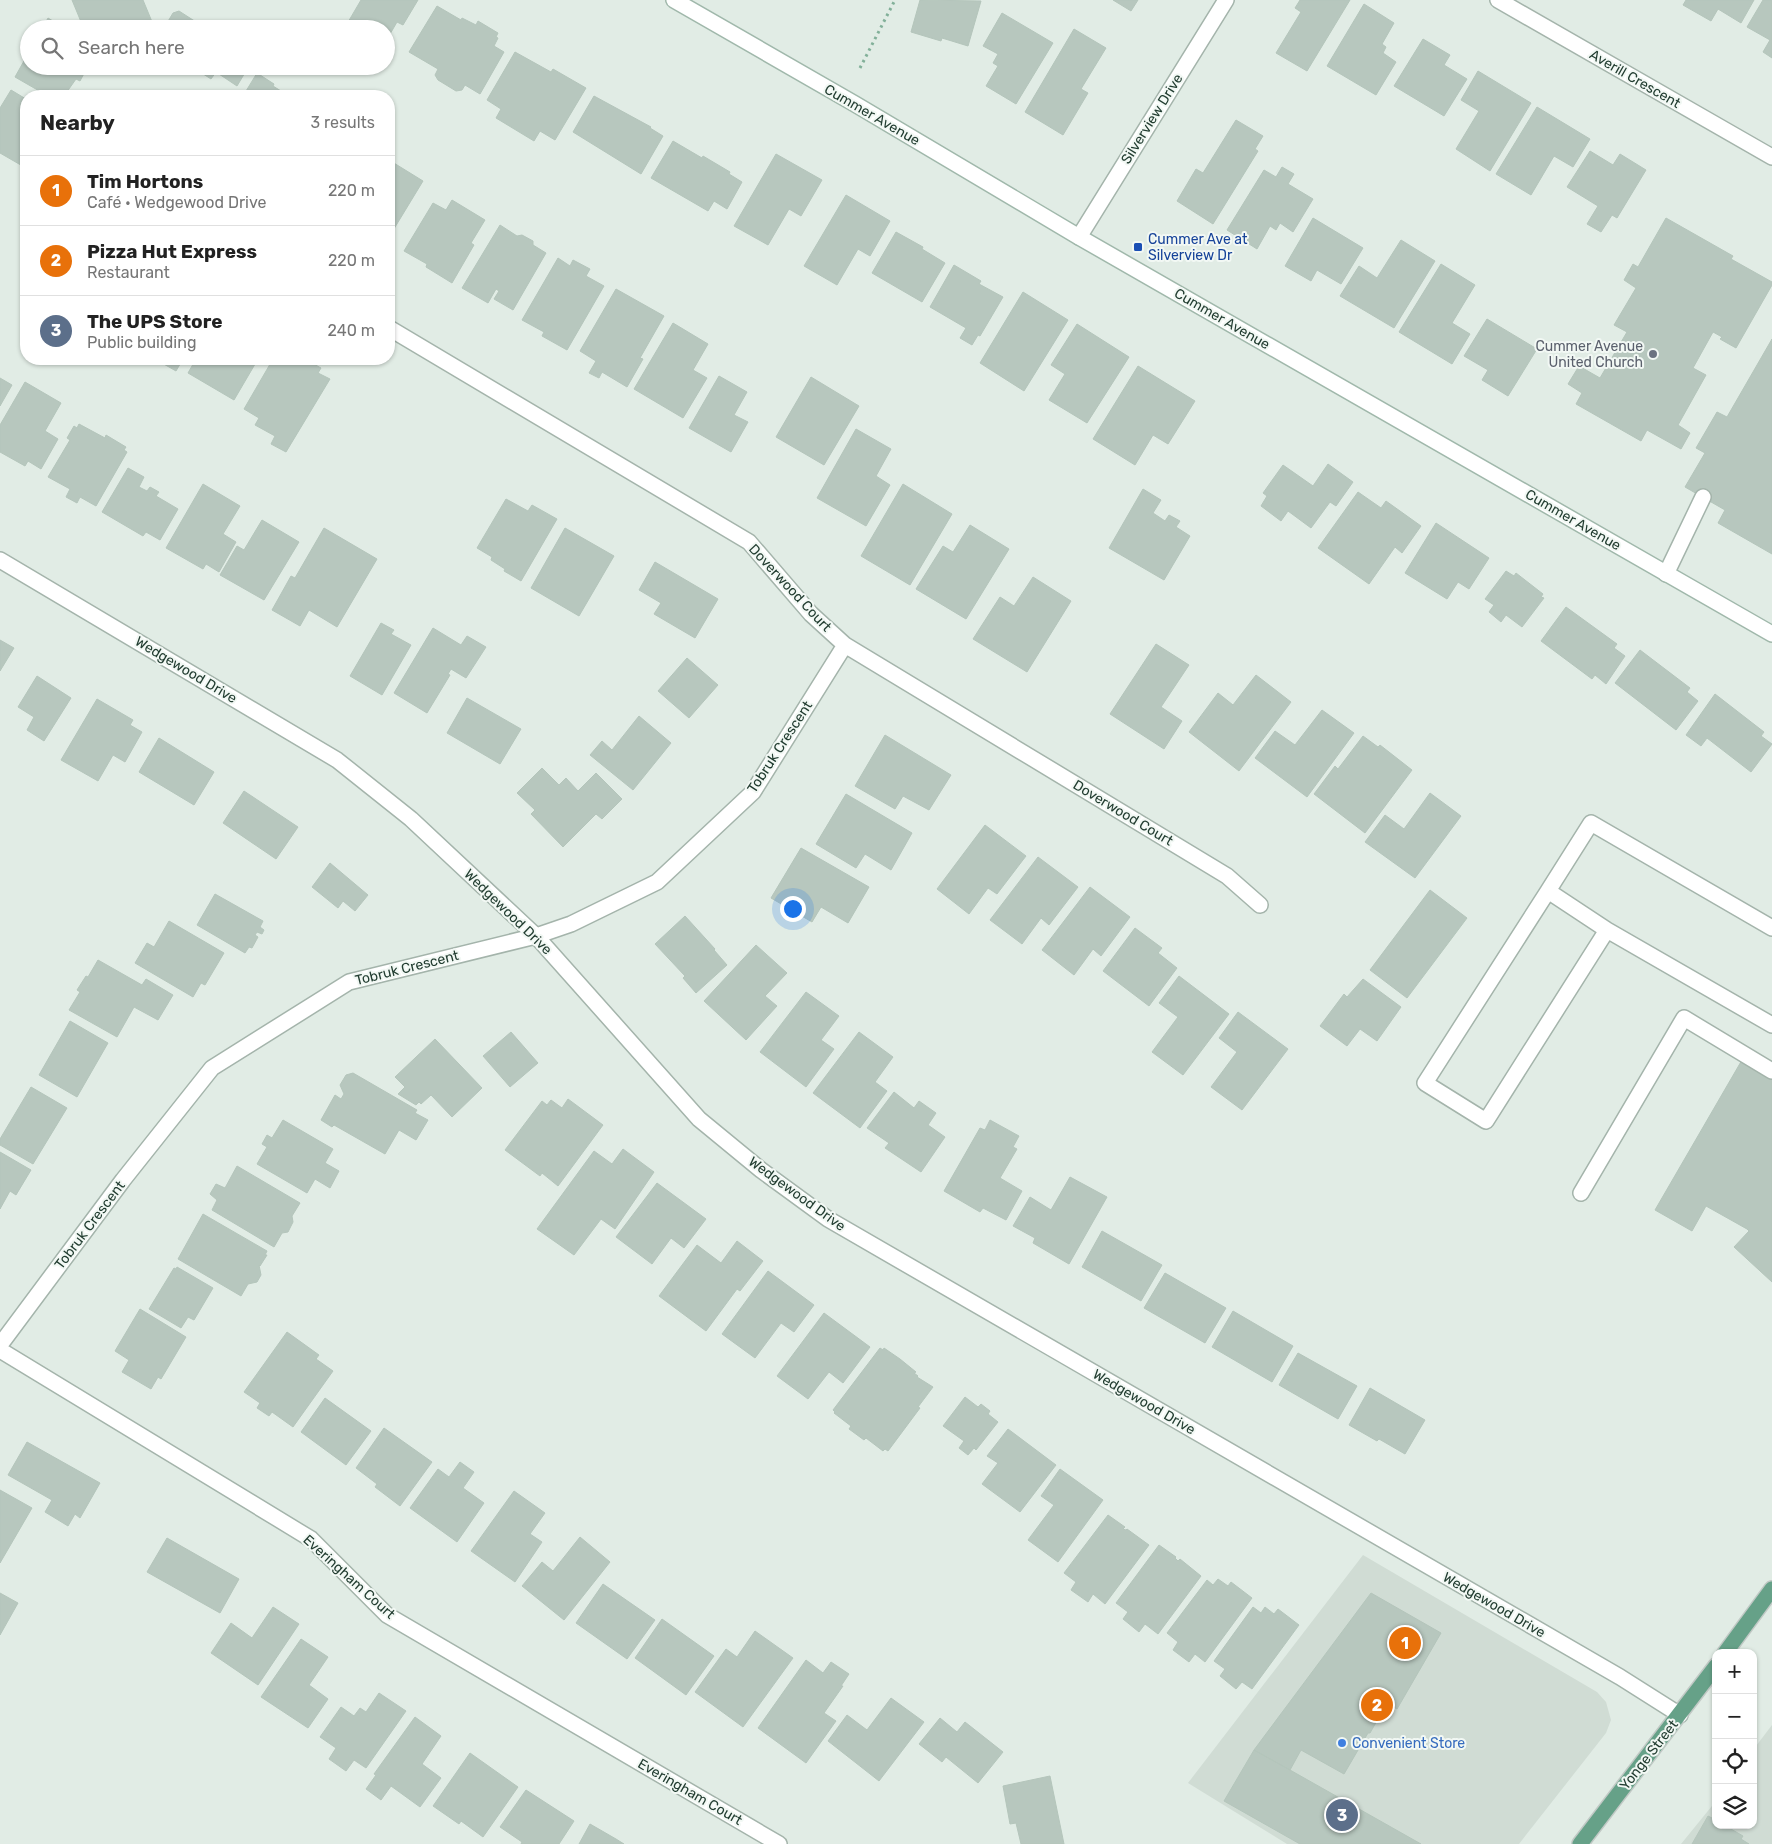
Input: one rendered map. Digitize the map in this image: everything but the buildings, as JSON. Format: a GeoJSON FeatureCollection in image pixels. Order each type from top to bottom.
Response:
{"type":"FeatureCollection","features":[{"type":"Feature","properties":{"kind":"main road"},"geometry":{"type":"LineString","coordinates":[[1728,1649],[1772,1589]]}},
{"type":"Feature","properties":{"kind":"main road","name":"Yonge Street"},"geometry":{"type":"LineString","coordinates":[[1580,1844],[1712,1671]]}},
{"type":"Feature","properties":{"kind":"street","name":"Cummer Avenue"},"geometry":{"type":"LineString","coordinates":[[674,0],[855,104],[1079,237],[1772,634]]}},
{"type":"Feature","properties":{"kind":"street","name":"Silverview Drive"},"geometry":{"type":"LineString","coordinates":[[1079,237],[1226,0]]}},
{"type":"Feature","properties":{"kind":"street","name":"Averill Crescent"},"geometry":{"type":"LineString","coordinates":[[1498,0],[1772,157]]}},
{"type":"Feature","properties":{"kind":"street","name":"Doverwood Court"},"geometry":{"type":"LineString","coordinates":[[395,332],[749,542],[811,614],[845,646],[1227,876],[1260,905]]}},
{"type":"Feature","properties":{"kind":"street"},"geometry":{"type":"LineString","coordinates":[[1666,574],[1703,497]]}},
{"type":"Feature","properties":{"kind":"street","name":"Wedgewood Drive"},"geometry":{"type":"LineString","coordinates":[[0,560],[337,760],[411,819],[536,936],[699,1119],[761,1170],[828,1219],[1611,1672],[1680,1715]]}},
{"type":"Feature","properties":{"kind":"street","name":"Tobruk Crescent"},"geometry":{"type":"LineString","coordinates":[[0,1345],[123,1180],[212,1068],[349,982],[536,936],[572,924],[657,882],[753,792],[845,646]]}},
{"type":"Feature","properties":{"kind":"street"},"geometry":{"type":"LineString","coordinates":[[1607,930],[1486,1121],[1425,1083],[1591,823],[1772,928]]}},
{"type":"Feature","properties":{"kind":"street"},"geometry":{"type":"LineString","coordinates":[[1548,891],[1607,930],[1772,1025]]}},
{"type":"Feature","properties":{"kind":"street"},"geometry":{"type":"LineString","coordinates":[[1581,1193],[1684,1018],[1772,1071]]}},
{"type":"Feature","properties":{"kind":"street","name":"Everingham Court"},"geometry":{"type":"LineString","coordinates":[[0,1350],[312,1539],[387,1615],[779,1844]]}},
{"type":"Feature","properties":{"kind":"path"},"geometry":{"type":"LineString","coordinates":[[860,68],[895,0]]}},
{"type":"Feature","properties":{"kind":"shaded area"},"geometry":{"type":"Polygon","coordinates":[[[1363,1555],[1597,1692],[1606,1702],[1611,1720],[1606,1733],[1519,1844],[1287,1844],[1188,1783],[1363,1555]]]}},
{"type":"Feature","properties":{"kind":"shaded area"},"geometry":{"type":"Polygon","coordinates":[[[1772,1725],[1772,1844],[1681,1844],[1712,1806],[1712,1829],[1757,1829],[1757,1745],[1772,1725]]]}},
{"type":"Feature","properties":{"kind":"place","name":"Cummer Ave at Silverview Dr"},"geometry":{"type":"Point","coordinates":[1138,247]}},
{"type":"Feature","properties":{"kind":"place","name":"Cummer Avenue United Church"},"geometry":{"type":"Point","coordinates":[1653,354]}},
{"type":"Feature","properties":{"kind":"place","name":"Tim Hortons"},"geometry":{"type":"Point","coordinates":[1405,1643]}},
{"type":"Feature","properties":{"kind":"place","name":"Pizza Hut Express"},"geometry":{"type":"Point","coordinates":[1377,1705]}},
{"type":"Feature","properties":{"kind":"place","name":"Convenient Store"},"geometry":{"type":"Point","coordinates":[1342,1743]}},
{"type":"Feature","properties":{"kind":"place","name":"The UPS Store"},"geometry":{"type":"Point","coordinates":[1342,1815]}}]}
